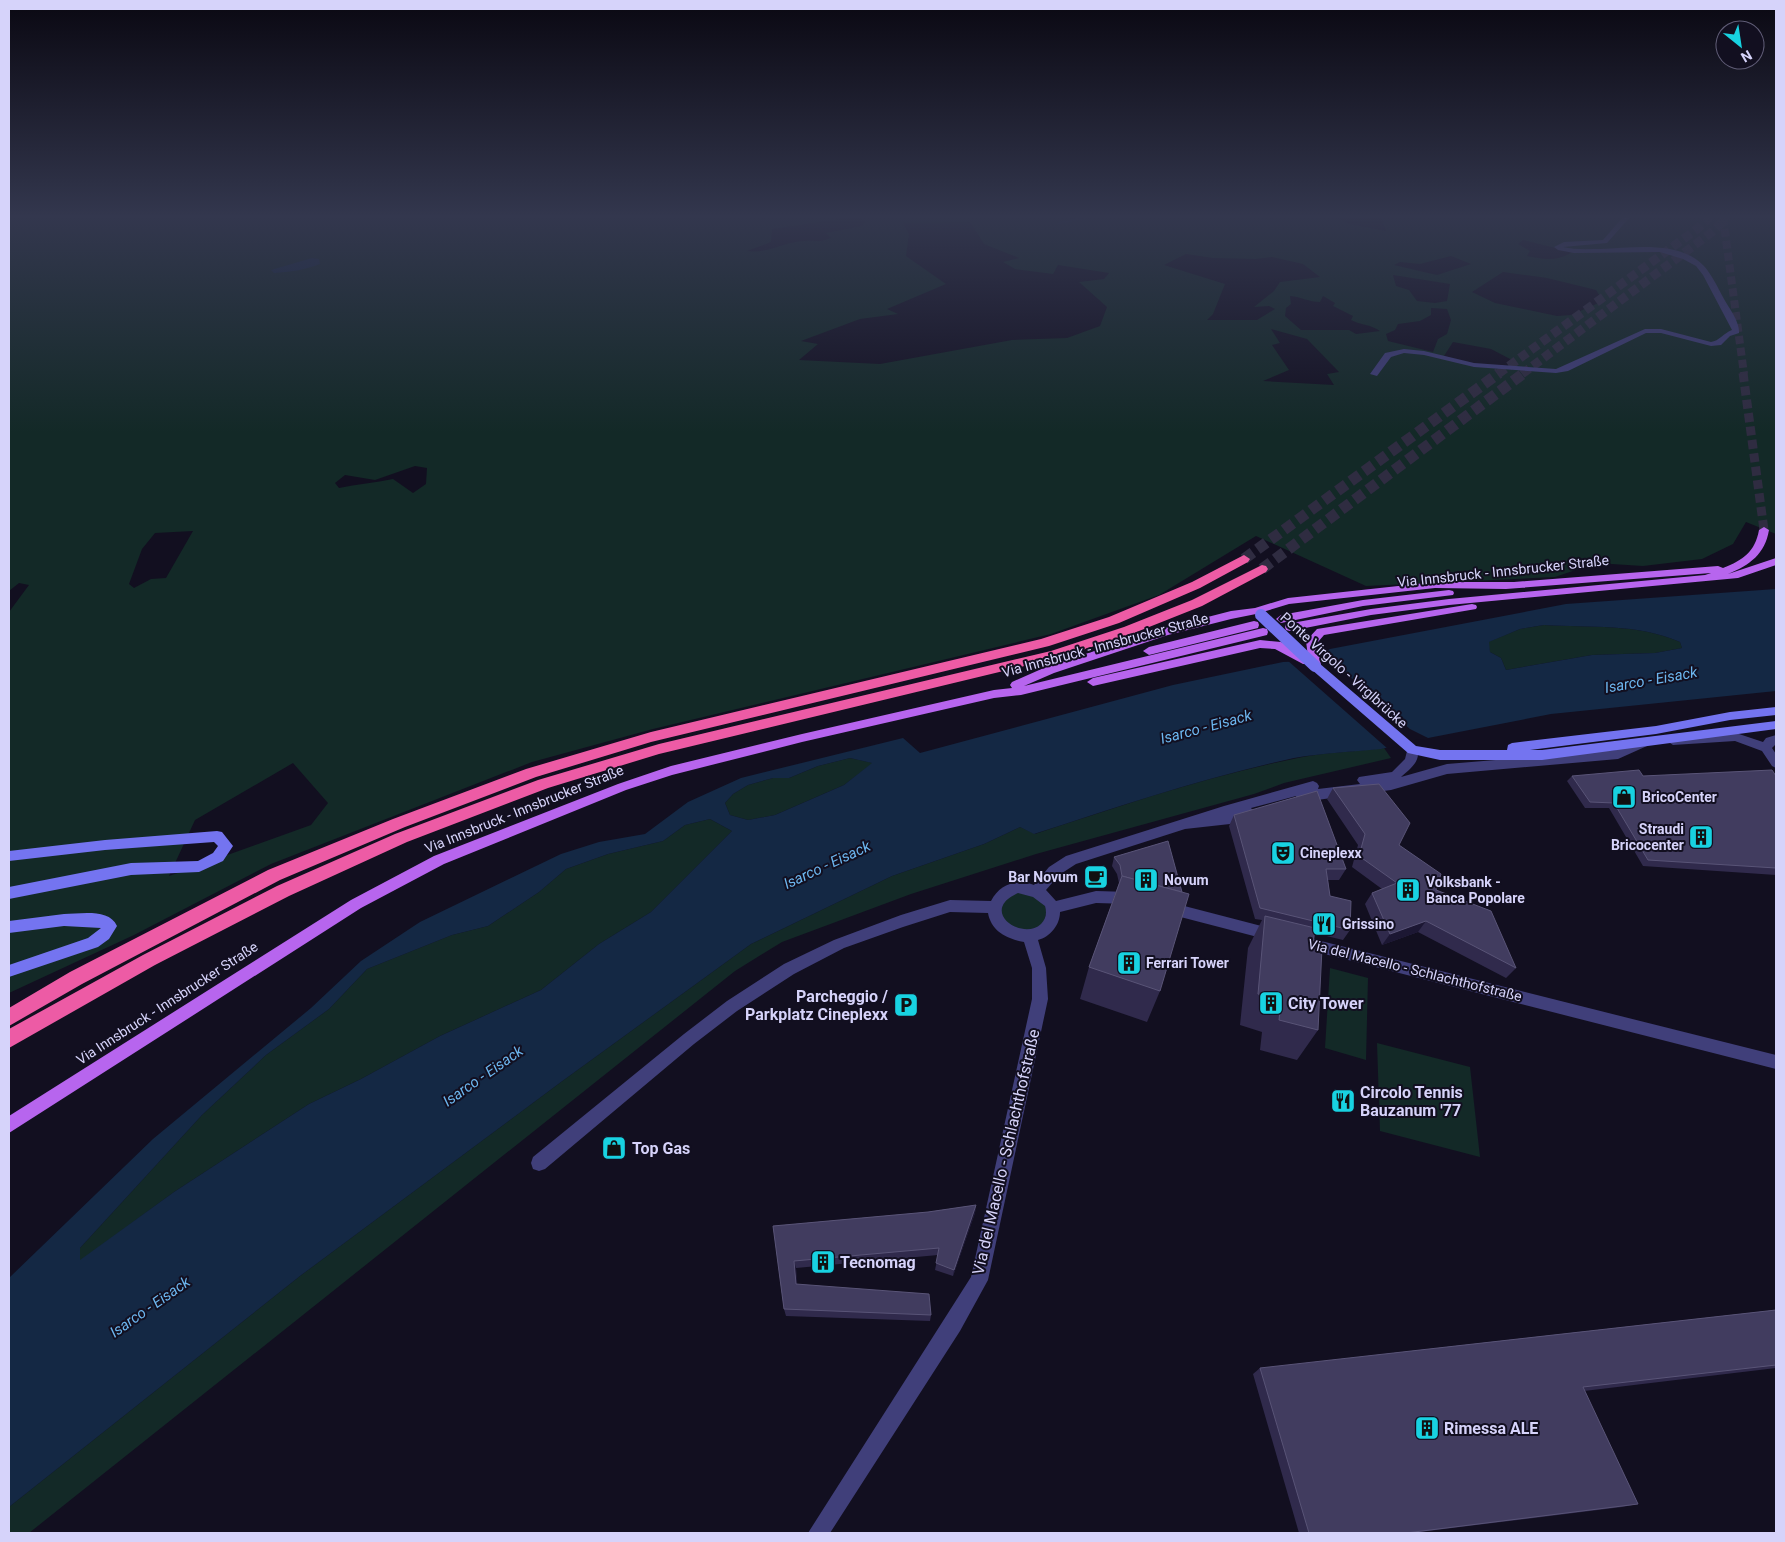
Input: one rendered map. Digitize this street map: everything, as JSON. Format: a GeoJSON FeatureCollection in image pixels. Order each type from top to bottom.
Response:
{"type":"FeatureCollection","features":[{"type":"Feature","properties":{"kind":"highway"},"geometry":{"type":"LineString","coordinates":[[9,1018],[76,978],[274,875],[399,823],[522,776],[651,737],[1044,642],[1114,620],[1196,585],[1244,559]]}},
{"type":"Feature","properties":{"kind":"highway"},"geometry":{"type":"LineString","coordinates":[[9,1039],[149,960],[283,891],[401,838],[543,784],[659,749],[1053,655],[1128,630],[1197,603],[1262,569]]}},
{"type":"Feature","properties":{"kind":"main road","name":"Via Innsbruck - Innsbrucker Straße"},"geometry":{"type":"LineString","coordinates":[[1290,626],[1371,612],[1449,602],[1707,578],[1753,556],[1760,548],[1764,530]]}},
{"type":"Feature","properties":{"kind":"main road"},"geometry":{"type":"LineString","coordinates":[[1707,578],[1727,578],[1776,561]]}},
{"type":"Feature","properties":{"kind":"main road","name":"Via Innsbruck - Innsbrucker Straße"},"geometry":{"type":"LineString","coordinates":[[1281,619],[1363,604],[1512,585],[1730,568]]}},
{"type":"Feature","properties":{"kind":"main road"},"geometry":{"type":"LineString","coordinates":[[1018,688],[1050,670],[1166,632],[1230,615],[1258,621],[1288,601],[1426,586],[1512,585]]}},
{"type":"Feature","properties":{"kind":"main road"},"geometry":{"type":"LineString","coordinates":[[1315,666],[1312,641],[1321,632],[1551,593]]}},
{"type":"Feature","properties":{"kind":"main road","name":"Via Innsbruck - Innsbrucker Straße"},"geometry":{"type":"LineString","coordinates":[[9,1125],[356,904],[439,860],[622,787],[671,771],[802,738],[1018,688],[1258,621]]}},
{"type":"Feature","properties":{"kind":"main road","name":"Ponte Virgolo - Virglbrücke"},"geometry":{"type":"LineString","coordinates":[[1258,621],[1315,666],[1412,750]]}},
{"type":"Feature","properties":{"kind":"main road"},"geometry":{"type":"LineString","coordinates":[[1018,688],[1062,690],[1260,644],[1276,645],[1315,666]]}},
{"type":"Feature","properties":{"kind":"main road"},"geometry":{"type":"LineString","coordinates":[[1475,754],[1656,730],[1730,716],[1776,710]]}},
{"type":"Feature","properties":{"kind":"main road"},"geometry":{"type":"LineString","coordinates":[[1412,750],[1440,755],[1542,755],[1665,741],[1776,725]]}},
{"type":"Feature","properties":{"kind":"main road"},"geometry":{"type":"LineString","coordinates":[[9,856],[105,845],[216,836],[226,846],[218,857],[199,866],[131,870],[9,893]]}},
{"type":"Feature","properties":{"kind":"main road"},"geometry":{"type":"LineString","coordinates":[[9,927],[64,920],[101,920],[110,926],[104,935],[94,942],[9,971]]}},
{"type":"Feature","properties":{"kind":"street"},"geometry":{"type":"LineString","coordinates":[[1374,374],[1392,352],[1403,351],[1436,356],[1472,365],[1556,371],[1566,369],[1645,331],[1661,331],[1689,340],[1710,344],[1718,343],[1726,334],[1736,331],[1715,289]]}},
{"type":"Feature","properties":{"kind":"street"},"geometry":{"type":"LineString","coordinates":[[1665,741],[1736,737],[1766,748],[1776,763]]}},
{"type":"Feature","properties":{"kind":"street"},"geometry":{"type":"LineString","coordinates":[[1766,748],[1770,741],[1776,739]]}},
{"type":"Feature","properties":{"kind":"street"},"geometry":{"type":"LineString","coordinates":[[1188,824],[1230,819],[1326,791],[1382,786],[1408,781],[1431,771],[1618,754],[1643,743]]}},
{"type":"Feature","properties":{"kind":"street"},"geometry":{"type":"LineString","coordinates":[[1037,891],[1054,871],[1071,860],[1298,789],[1322,784],[1395,776],[1411,761],[1412,750]]}},
{"type":"Feature","properties":{"kind":"street"},"geometry":{"type":"LineString","coordinates":[[1016,887],[1025,887],[1037,891],[1049,901],[1052,908],[1053,916],[1046,929],[1038,934],[1021,936],[1004,928],[995,915],[994,907],[1003,892],[1016,887]]}},
{"type":"Feature","properties":{"kind":"street","name":"Via del Macello - Schlachthofstraße"},"geometry":{"type":"LineString","coordinates":[[1052,908],[1096,897],[1125,897],[1776,1062]]}},
{"type":"Feature","properties":{"kind":"street"},"geometry":{"type":"LineString","coordinates":[[539,1163],[689,1039],[732,1006],[789,969],[856,937],[950,906],[994,907]]}},
{"type":"Feature","properties":{"kind":"street","name":"Via del Macello - Schlachthofstraße"},"geometry":{"type":"LineString","coordinates":[[818,1533],[953,1324],[978,1280],[1040,999],[1039,968],[1029,936]]}},
{"type":"Feature","properties":{"kind":"green space"},"geometry":{"type":"Polygon","coordinates":[[[9,289],[934,289],[887,309],[898,314],[860,319],[801,341],[818,344],[799,360],[880,364],[1012,340],[1067,338],[1100,326],[1107,307],[1087,289],[1223,289],[1213,314],[1207,320],[1257,320],[1275,309],[1269,306],[1254,307],[1275,289],[1406,289],[1409,290],[1417,301],[1435,303],[1447,301],[1449,289],[1477,289],[1472,292],[1495,303],[1557,316],[1571,315],[1603,301],[1596,290],[1592,289],[1776,289],[1776,534],[1746,522],[1733,544],[1702,559],[1643,566],[1596,563],[1555,577],[1366,586],[1256,536],[1159,595],[1051,634],[653,729],[532,762],[271,864],[134,935],[9,993],[9,612],[29,585],[19,583],[9,591],[9,289]],[[1290,296],[1291,304],[1286,308],[1285,316],[1301,330],[1349,330],[1356,334],[1380,331],[1351,320],[1353,316],[1333,306],[1335,303],[1323,296],[1320,302],[1290,296]],[[1431,308],[1431,315],[1420,321],[1398,324],[1395,330],[1386,334],[1388,341],[1433,352],[1438,339],[1447,334],[1451,320],[1447,309],[1431,308]],[[1271,329],[1280,343],[1272,345],[1289,370],[1263,381],[1334,385],[1327,374],[1339,372],[1307,339],[1271,329]],[[1453,342],[1444,356],[1472,364],[1508,366],[1512,360],[1491,349],[1453,342]],[[415,466],[375,480],[345,475],[335,483],[339,488],[393,479],[413,493],[426,484],[427,468],[415,466]],[[193,531],[155,533],[142,549],[129,584],[134,588],[151,579],[166,578],[193,531]],[[293,763],[195,820],[169,876],[311,825],[328,803],[293,763]]]}},
{"type":"Feature","properties":{"kind":"green space"},"geometry":{"type":"Polygon","coordinates":[[[1544,625],[1630,629],[1664,636],[1680,642],[1682,648],[1655,653],[1592,655],[1506,670],[1501,658],[1490,652],[1488,642],[1520,629],[1544,625]]]}},
{"type":"Feature","properties":{"kind":"green space"},"geometry":{"type":"Polygon","coordinates":[[[1384,748],[1391,758],[1284,783],[1254,794],[1036,854],[911,894],[782,942],[735,971],[29,1533],[9,1533],[9,1507],[300,1276],[561,1082],[751,944],[892,876],[984,844],[1020,827],[1035,834],[1163,793],[1260,766],[1315,755],[1384,748]]]}},
{"type":"Feature","properties":{"kind":"green space"},"geometry":{"type":"Polygon","coordinates":[[[850,758],[873,763],[844,785],[775,815],[748,820],[730,815],[725,803],[733,794],[748,785],[773,778],[789,778],[818,766],[850,758]]]}},
{"type":"Feature","properties":{"kind":"green space"},"geometry":{"type":"Polygon","coordinates":[[[710,819],[732,831],[651,912],[599,944],[541,990],[440,1036],[361,1079],[309,1104],[174,1192],[80,1261],[80,1248],[202,1115],[266,1055],[329,1009],[367,969],[452,935],[488,926],[539,892],[566,869],[608,854],[663,841],[685,825],[710,819]]]}},
{"type":"Feature","properties":{"kind":"green space"},"geometry":{"type":"Polygon","coordinates":[[[1021,892],[1035,897],[1044,903],[1046,912],[1042,926],[1020,932],[1002,920],[999,907],[1007,896],[1021,892]]]}},
{"type":"Feature","properties":{"kind":"green space"},"geometry":{"type":"Polygon","coordinates":[[[1330,968],[1368,978],[1366,1060],[1325,1048],[1330,968]]]}},
{"type":"Feature","properties":{"kind":"green space"},"geometry":{"type":"Polygon","coordinates":[[[1377,1043],[1470,1067],[1480,1157],[1380,1131],[1377,1043]]]}},
{"type":"Feature","properties":{"kind":"water","name":"Isarco - Eisack"},"geometry":{"type":"Polygon","coordinates":[[[1776,589],[1776,691],[1551,714],[1428,738],[1415,738],[1387,748],[1294,758],[1195,783],[1034,834],[1020,827],[984,844],[892,876],[751,944],[561,1082],[300,1276],[9,1507],[9,1278],[153,1139],[311,1008],[361,961],[420,922],[561,854],[599,842],[645,834],[688,802],[741,778],[903,738],[920,753],[1173,685],[1283,662],[1308,659],[1330,649],[1566,604],[1776,589]],[[1544,625],[1520,629],[1489,642],[1490,652],[1501,658],[1506,670],[1592,655],[1655,653],[1682,648],[1680,642],[1664,636],[1630,629],[1544,625]],[[850,758],[818,766],[789,778],[773,778],[748,785],[733,794],[725,803],[730,815],[748,820],[775,815],[844,785],[872,763],[850,758]],[[710,819],[685,825],[663,841],[608,854],[566,869],[539,892],[488,926],[452,935],[367,969],[329,1009],[266,1055],[202,1115],[80,1248],[80,1260],[174,1192],[309,1104],[361,1079],[440,1036],[541,990],[599,944],[651,912],[732,831],[710,819]]]}},
{"type":"Feature","properties":{"kind":"pier"},"geometry":{"type":"Polygon","coordinates":[[[1322,651],[1410,729],[1432,740],[1418,739],[1388,749],[1287,660],[1300,660],[1322,651]]]}},
{"type":"Feature","properties":{"kind":"building","name":"Straudi Bricocenter"},"geometry":{"type":"Polygon","coordinates":[[[1639,770],[1643,776],[1772,770],[1776,776],[1776,868],[1648,860],[1614,803],[1590,802],[1572,776],[1639,770]]]}},
{"type":"Feature","properties":{"kind":"building","name":"Volksbank - Banca Popolare"},"geometry":{"type":"Polygon","coordinates":[[[1379,784],[1410,823],[1399,845],[1441,874],[1436,890],[1491,911],[1516,968],[1426,921],[1390,934],[1372,893],[1397,883],[1359,856],[1365,834],[1333,788],[1379,784]]]}},
{"type":"Feature","properties":{"kind":"building","name":"Cineplexx"},"geometry":{"type":"Polygon","coordinates":[[[1317,791],[1346,869],[1326,869],[1330,896],[1351,901],[1350,930],[1260,908],[1234,815],[1317,791]]]}},
{"type":"Feature","properties":{"kind":"building","name":"Novum"},"geometry":{"type":"Polygon","coordinates":[[[1168,841],[1182,892],[1122,876],[1120,865],[1114,857],[1168,841]]]}},
{"type":"Feature","properties":{"kind":"building"},"geometry":{"type":"Polygon","coordinates":[[[1122,876],[1189,894],[1160,991],[1089,967],[1122,876]]]}},
{"type":"Feature","properties":{"kind":"building"},"geometry":{"type":"Polygon","coordinates":[[[1265,916],[1315,928],[1313,945],[1322,948],[1318,1030],[1279,1020],[1281,1001],[1258,994],[1265,916]]]}},
{"type":"Feature","properties":{"kind":"building","name":"Tecnomag"},"geometry":{"type":"Polygon","coordinates":[[[976,1205],[954,1270],[936,1263],[939,1248],[794,1261],[796,1284],[929,1294],[931,1315],[784,1309],[773,1226],[928,1212],[976,1205]]]}},
{"type":"Feature","properties":{"kind":"building","name":"Rimessa ALE"},"geometry":{"type":"Polygon","coordinates":[[[1776,1310],[1776,1365],[1583,1387],[1638,1504],[1406,1533],[1309,1533],[1260,1368],[1776,1310]]]}},
{"type":"Feature","properties":{"kind":"tunnel"},"geometry":{"type":"LineString","coordinates":[[1498,374],[1615,289]]}},
{"type":"Feature","properties":{"kind":"tunnel"},"geometry":{"type":"LineString","coordinates":[[1522,374],[1636,289]]}},
{"type":"Feature","properties":{"kind":"tunnel"},"geometry":{"type":"LineString","coordinates":[[1733,289],[1744,374]]}},
{"type":"Feature","properties":{"kind":"tunnel"},"geometry":{"type":"LineString","coordinates":[[1244,559],[1499,373]]}},
{"type":"Feature","properties":{"kind":"tunnel"},"geometry":{"type":"LineString","coordinates":[[1262,569],[1524,373]]}},
{"type":"Feature","properties":{"kind":"tunnel"},"geometry":{"type":"LineString","coordinates":[[1743,373],[1764,530]]}},
{"type":"Feature","properties":{"kind":"place","name":"BricoCenter"},"geometry":{"type":"Point","coordinates":[1624,797]}},
{"type":"Feature","properties":{"kind":"place","name":"Straudi Bricocenter"},"geometry":{"type":"Point","coordinates":[1701,837]}},
{"type":"Feature","properties":{"kind":"place","name":"Cineplexx"},"geometry":{"type":"Point","coordinates":[1283,853]}},
{"type":"Feature","properties":{"kind":"place","name":"Bar Novum"},"geometry":{"type":"Point","coordinates":[1096,877]}},
{"type":"Feature","properties":{"kind":"place","name":"Novum"},"geometry":{"type":"Point","coordinates":[1146,880]}},
{"type":"Feature","properties":{"kind":"place","name":"Volksbank - Banca Popolare"},"geometry":{"type":"Point","coordinates":[1408,890]}},
{"type":"Feature","properties":{"kind":"place","name":"Grissino"},"geometry":{"type":"Point","coordinates":[1324,924]}},
{"type":"Feature","properties":{"kind":"place","name":"Ferrari Tower"},"geometry":{"type":"Point","coordinates":[1129,963]}},
{"type":"Feature","properties":{"kind":"place","name":"City Tower"},"geometry":{"type":"Point","coordinates":[1271,1003]}},
{"type":"Feature","properties":{"kind":"place","name":"Parcheggio / Parkplatz Cineplexx"},"geometry":{"type":"Point","coordinates":[906,1005]}},
{"type":"Feature","properties":{"kind":"place","name":"Circolo Tennis Bauzanum '77"},"geometry":{"type":"Point","coordinates":[1343,1101]}},
{"type":"Feature","properties":{"kind":"place","name":"Top Gas"},"geometry":{"type":"Point","coordinates":[614,1148]}},
{"type":"Feature","properties":{"kind":"place","name":"Tecnomag"},"geometry":{"type":"Point","coordinates":[823,1262]}},
{"type":"Feature","properties":{"kind":"place","name":"Rimessa ALE"},"geometry":{"type":"Point","coordinates":[1427,1428]}}]}
